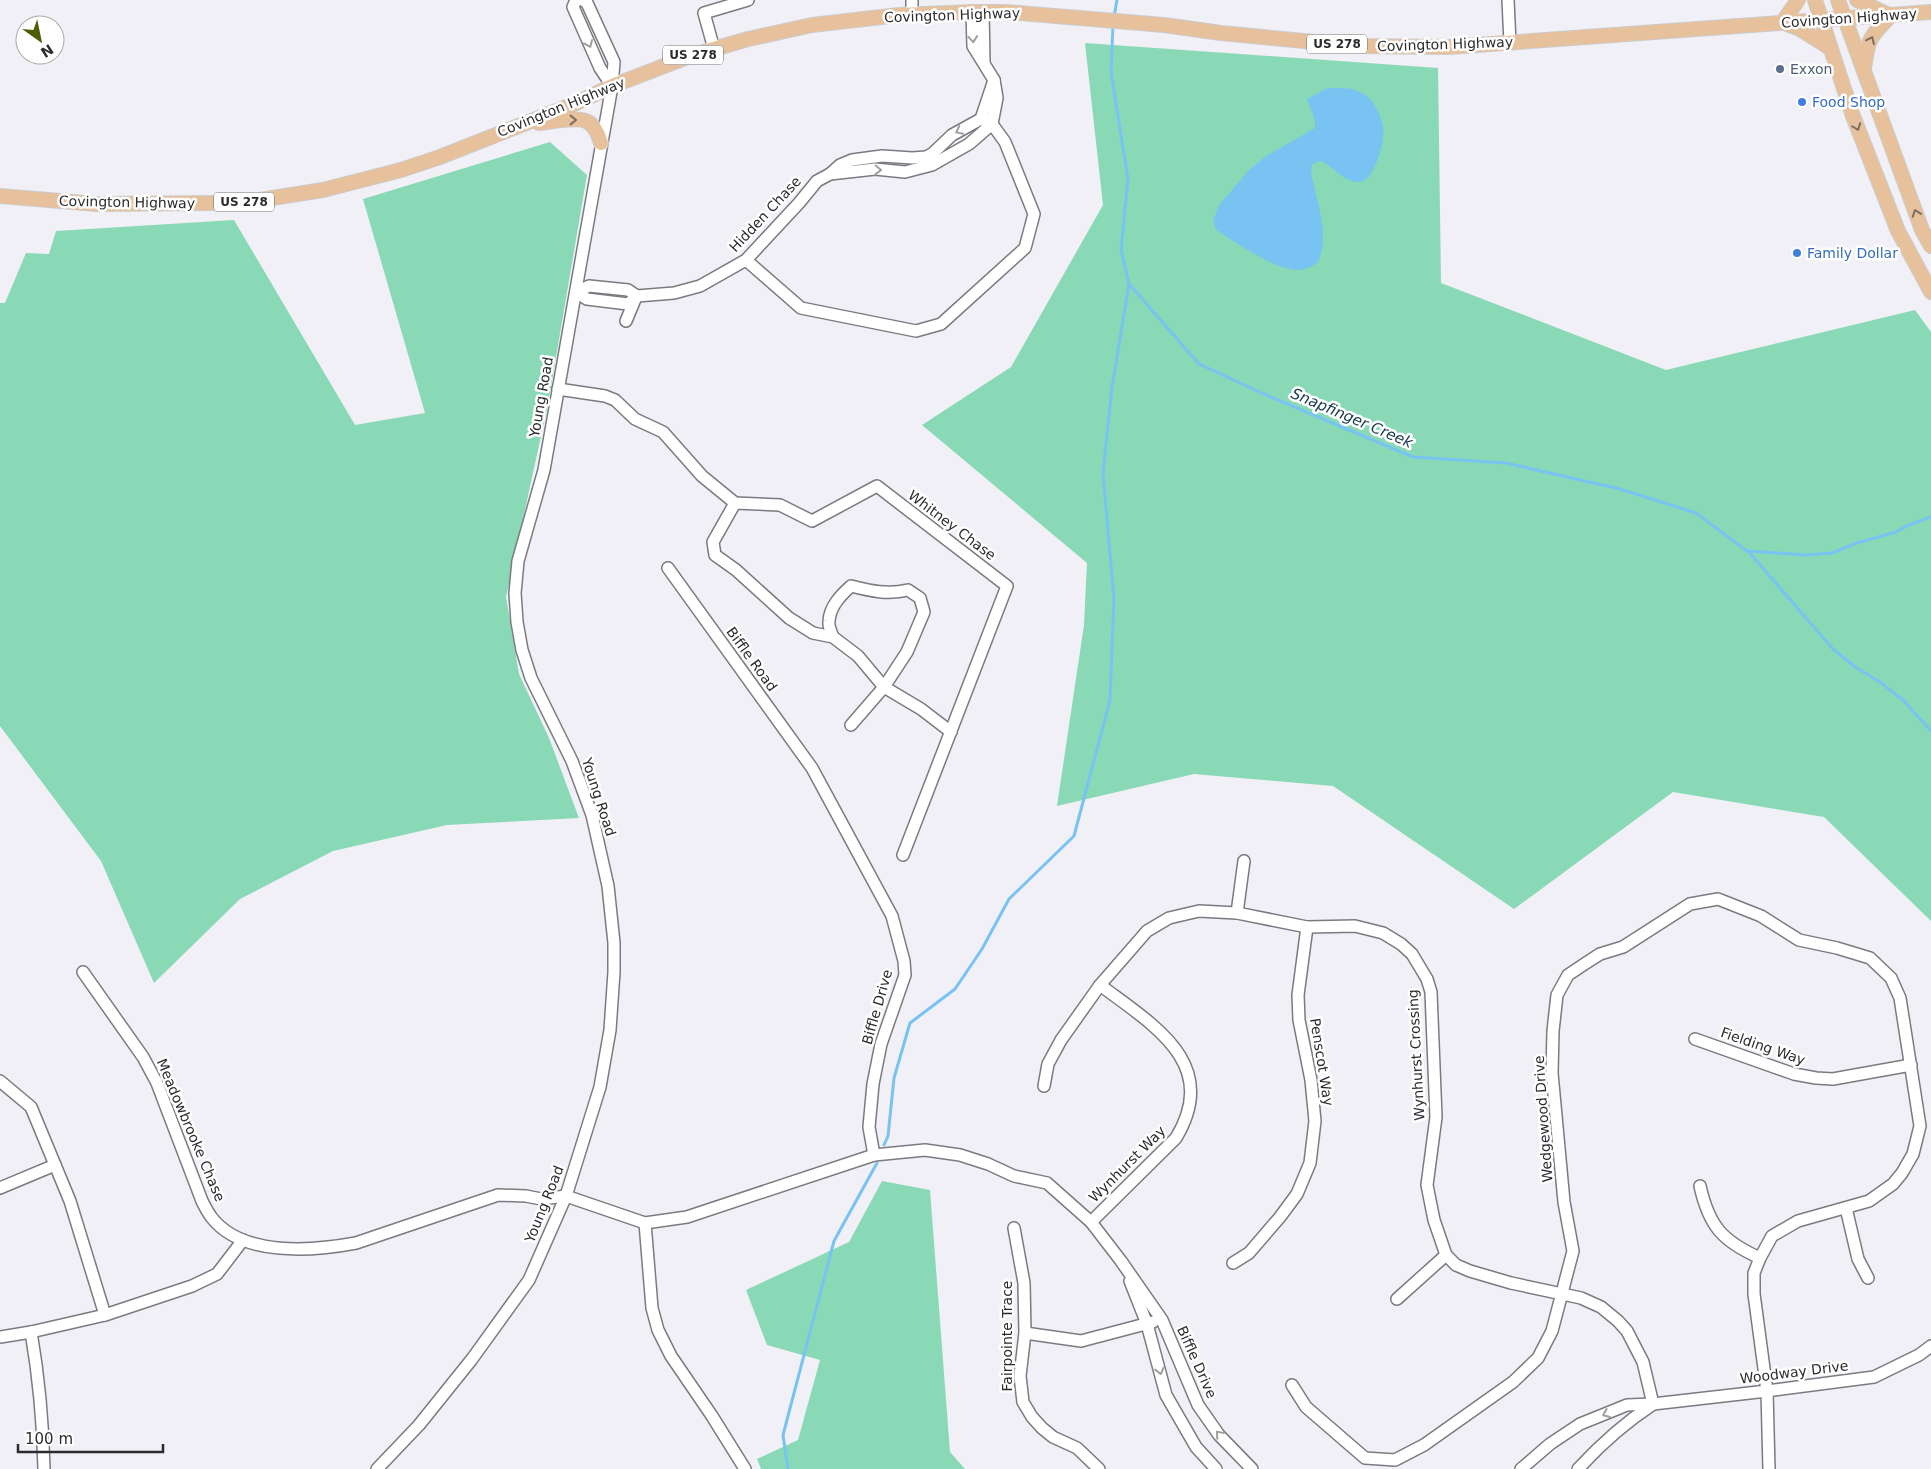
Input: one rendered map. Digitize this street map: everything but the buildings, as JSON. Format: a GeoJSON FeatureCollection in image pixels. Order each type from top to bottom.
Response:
{"type":"FeatureCollection","features":[{"type":"Feature","properties":{"kind":"main road"},"geometry":{"type":"LineString","coordinates":[[1798,0],[1782,22],[1800,29],[1830,48]]}},
{"type":"Feature","properties":{"kind":"main road"},"geometry":{"type":"LineString","coordinates":[[1815,0],[1853,116],[1898,231],[1931,292]]}},
{"type":"Feature","properties":{"kind":"main road"},"geometry":{"type":"LineString","coordinates":[[1838,0],[1922,230],[1931,246]]}},
{"type":"Feature","properties":{"kind":"main road"},"geometry":{"type":"LineString","coordinates":[[1857,0],[1890,16],[1872,35],[1868,43],[1864,70]]}},
{"type":"Feature","properties":{"kind":"main road","name":"Covington Highway"},"geometry":{"type":"LineString","coordinates":[[0,196],[96,204],[247,202],[323,190],[401,170],[440,157],[690,56],[812,25],[912,15],[978,12],[1068,16],[1356,46],[1449,47],[1931,12]]}},
{"type":"Feature","properties":{"kind":"main road"},"geometry":{"type":"LineString","coordinates":[[535,119],[538,123],[585,120],[590,123],[601,143]]}},
{"type":"Feature","properties":{"kind":"street"},"geometry":{"type":"LineString","coordinates":[[576,0],[573,7],[600,68],[612,86]]}},
{"type":"Feature","properties":{"kind":"street","name":"Young Road"},"geometry":{"type":"LineString","coordinates":[[377,1469],[419,1426],[466,1367],[529,1280],[566,1196],[600,1087],[610,1030],[614,943],[608,886],[592,815],[572,761],[531,678],[522,650],[517,622],[515,593],[518,561],[544,470],[612,86],[614,62],[587,3],[582,0]]}},
{"type":"Feature","properties":{"kind":"street"},"geometry":{"type":"LineString","coordinates":[[714,49],[704,13],[748,0]]}},
{"type":"Feature","properties":{"kind":"street"},"geometry":{"type":"LineString","coordinates":[[912,0],[912,15]]}},
{"type":"Feature","properties":{"kind":"street"},"geometry":{"type":"LineString","coordinates":[[1508,0],[1510,43]]}},
{"type":"Feature","properties":{"kind":"street"},"geometry":{"type":"LineString","coordinates":[[830,174],[875,169],[905,172],[932,165],[969,144],[987,122],[997,98],[994,80],[973,46],[978,12]]}},
{"type":"Feature","properties":{"kind":"street"},"geometry":{"type":"LineString","coordinates":[[746,260],[801,308],[916,331],[941,324],[1025,248],[1034,214],[1005,142],[987,122]]}},
{"type":"Feature","properties":{"kind":"street","name":"Hidden Chase"},"geometry":{"type":"LineString","coordinates":[[576,292],[587,299],[628,304],[637,296],[674,293],[700,286],[746,260],[817,181],[830,174],[840,165],[852,160],[882,156],[926,157],[932,154],[952,135],[987,122]]}},
{"type":"Feature","properties":{"kind":"street","name":"Hidden Chase"},"geometry":{"type":"LineString","coordinates":[[576,292],[589,286],[628,290],[637,296]]}},
{"type":"Feature","properties":{"kind":"street"},"geometry":{"type":"LineString","coordinates":[[607,302],[608,288]]}},
{"type":"Feature","properties":{"kind":"street"},"geometry":{"type":"LineString","coordinates":[[626,321],[637,296]]}},
{"type":"Feature","properties":{"kind":"street"},"geometry":{"type":"LineString","coordinates":[[558,389],[605,396],[614,400],[635,419],[663,432],[702,476],[735,503],[713,542],[715,556],[736,570],[789,618],[813,632],[833,637],[858,656],[884,687],[921,709],[951,732]]}},
{"type":"Feature","properties":{"kind":"street","name":"Whitney Chase"},"geometry":{"type":"LineString","coordinates":[[735,503],[780,505],[812,521],[876,486],[1008,586],[903,856]]}},
{"type":"Feature","properties":{"kind":"street","name":"Biffle Road"},"geometry":{"type":"LineString","coordinates":[[668,568],[812,768]]}},
{"type":"Feature","properties":{"kind":"street"},"geometry":{"type":"LineString","coordinates":[[833,637],[829,622],[833,608],[840,595],[852,586],[879,593],[894,593],[908,590],[920,598],[924,612],[907,652],[884,687],[851,724]]}},
{"type":"Feature","properties":{"kind":"street","name":"Biffle Drive"},"geometry":{"type":"LineString","coordinates":[[812,768],[892,916],[904,961],[905,975],[881,1044],[873,1084],[869,1128],[874,1155]]}},
{"type":"Feature","properties":{"kind":"street"},"geometry":{"type":"LineString","coordinates":[[1237,913],[1244,861]]}},
{"type":"Feature","properties":{"kind":"street","name":"Wedgewood Drive"},"geometry":{"type":"LineString","coordinates":[[1292,1385],[1306,1407],[1365,1458],[1395,1460],[1424,1445],[1513,1382],[1538,1358],[1552,1330],[1573,1252],[1563,1192],[1552,1073],[1553,1032],[1557,995],[1568,975],[1600,954],[1623,947],[1690,904],[1718,899],[1762,916],[1799,940],[1837,948],[1870,958],[1891,978],[1900,998],[1920,1126],[1913,1154],[1902,1173],[1892,1184],[1870,1201],[1798,1221],[1772,1236],[1760,1258],[1754,1273],[1754,1294],[1767,1391],[1769,1469]]}},
{"type":"Feature","properties":{"kind":"street","name":"Wynhurst Crossing"},"geometry":{"type":"LineString","coordinates":[[1044,1086],[1048,1064],[1061,1040],[1100,986],[1147,931],[1169,918],[1199,910],[1237,913],[1307,927],[1355,926],[1383,933],[1401,944],[1412,954],[1427,979],[1431,992],[1436,1117],[1427,1185],[1434,1220],[1446,1255]]}},
{"type":"Feature","properties":{"kind":"street","name":"Penscot Way"},"geometry":{"type":"LineString","coordinates":[[1233,1263],[1249,1253],[1280,1217],[1296,1194],[1310,1163],[1316,1121],[1311,1080],[1299,1020],[1298,995],[1307,927]]}},
{"type":"Feature","properties":{"kind":"street","name":"Meadowbrooke Chase"},"geometry":{"type":"LineString","coordinates":[[83,972],[143,1057],[157,1084],[202,1201],[213,1219],[243,1240],[286,1249],[332,1247],[356,1243],[498,1195],[526,1196],[541,1199],[566,1196]]}},
{"type":"Feature","properties":{"kind":"street","name":"Wynhurst Way"},"geometry":{"type":"LineString","coordinates":[[1091,1222],[1176,1138],[1183,1127],[1191,1100],[1189,1075],[1176,1048],[1150,1023],[1100,986]]}},
{"type":"Feature","properties":{"kind":"street","name":"Fielding Way"},"geometry":{"type":"LineString","coordinates":[[1695,1039],[1794,1074],[1816,1078],[1833,1079],[1911,1065]]}},
{"type":"Feature","properties":{"kind":"street"},"geometry":{"type":"LineString","coordinates":[[0,1081],[31,1107],[70,1201],[105,1315]]}},
{"type":"Feature","properties":{"kind":"street","name":"Biffle Drive"},"geometry":{"type":"LineString","coordinates":[[566,1196],[645,1223],[687,1217],[874,1155],[925,1150],[974,1159],[1014,1176],[1047,1184],[1091,1222],[1121,1260],[1162,1320],[1198,1405],[1219,1435],[1252,1469]]}},
{"type":"Feature","properties":{"kind":"street"},"geometry":{"type":"LineString","coordinates":[[0,1188],[55,1165]]}},
{"type":"Feature","properties":{"kind":"street"},"geometry":{"type":"LineString","coordinates":[[1700,1186],[1704,1203],[1714,1225],[1722,1236],[1743,1251],[1760,1258]]}},
{"type":"Feature","properties":{"kind":"street"},"geometry":{"type":"LineString","coordinates":[[1846,1208],[1858,1259],[1868,1278]]}},
{"type":"Feature","properties":{"kind":"street"},"geometry":{"type":"LineString","coordinates":[[645,1223],[652,1308],[658,1330],[671,1356],[745,1469]]}},
{"type":"Feature","properties":{"kind":"street","name":"Fairpointe Trace"},"geometry":{"type":"LineString","coordinates":[[1014,1228],[1024,1283],[1025,1334],[1020,1376],[1023,1402],[1042,1428],[1053,1437],[1077,1448],[1099,1469]]}},
{"type":"Feature","properties":{"kind":"street"},"geometry":{"type":"LineString","coordinates":[[0,1337],[105,1315],[192,1286],[216,1274],[243,1240]]}},
{"type":"Feature","properties":{"kind":"street"},"geometry":{"type":"LineString","coordinates":[[1397,1299],[1446,1255],[1456,1265],[1470,1271],[1511,1283],[1581,1298],[1601,1307],[1627,1331],[1644,1362],[1653,1404]]}},
{"type":"Feature","properties":{"kind":"street","name":"Biffle Drive"},"geometry":{"type":"LineString","coordinates":[[1121,1260],[1147,1324],[1166,1396],[1196,1447],[1216,1469]]}},
{"type":"Feature","properties":{"kind":"street"},"geometry":{"type":"LineString","coordinates":[[1025,1334],[1081,1341],[1162,1320]]}},
{"type":"Feature","properties":{"kind":"street"},"geometry":{"type":"LineString","coordinates":[[31,1332],[36,1361],[43,1433],[44,1469]]}},
{"type":"Feature","properties":{"kind":"street","name":"Woodway Drive"},"geometry":{"type":"LineString","coordinates":[[1521,1469],[1550,1444],[1580,1424],[1627,1405],[1653,1404],[1874,1377],[1919,1355],[1931,1346]]}},
{"type":"Feature","properties":{"kind":"street","name":"Woodway Drive"},"geometry":{"type":"LineString","coordinates":[[1578,1469],[1603,1441],[1631,1418],[1653,1404]]}},
{"type":"Feature","properties":{"kind":"green space"},"geometry":{"type":"Polygon","coordinates":[[[1085,43],[1438,68],[1441,283],[1666,370],[1915,310],[1931,332],[1931,921],[1824,817],[1673,792],[1514,909],[1333,786],[1194,774],[1057,806],[1084,625],[1087,563],[922,425],[1011,367],[1103,205],[1085,43]]]}},
{"type":"Feature","properties":{"kind":"green space"},"geometry":{"type":"Polygon","coordinates":[[[550,142],[587,175],[548,404],[506,597],[519,674],[549,738],[579,818],[447,825],[333,851],[240,899],[154,983],[101,861],[0,726],[0,303],[5,303],[26,253],[49,254],[56,231],[234,220],[355,425],[425,413],[363,199],[550,142]]]}},
{"type":"Feature","properties":{"kind":"green space"},"geometry":{"type":"Polygon","coordinates":[[[882,1181],[930,1190],[950,1452],[965,1469],[761,1469],[757,1459],[798,1440],[820,1360],[767,1345],[746,1290],[849,1242],[882,1181]]]}},
{"type":"Feature","properties":{"kind":"water"},"geometry":{"type":"Polygon","coordinates":[[[1328,88],[1347,88],[1369,98],[1379,113],[1383,125],[1381,149],[1376,165],[1363,181],[1357,182],[1346,179],[1321,161],[1312,164],[1311,173],[1323,229],[1321,251],[1318,262],[1310,267],[1295,270],[1284,268],[1259,257],[1216,230],[1213,220],[1220,204],[1249,170],[1265,157],[1315,128],[1314,116],[1307,99],[1328,88]]]}},
{"type":"Feature","properties":{"kind":"waterway","name":"Snapfinger Creek"},"geometry":{"type":"LineString","coordinates":[[1114,17],[1117,0]]}},
{"type":"Feature","properties":{"kind":"waterway","name":"Snapfinger Creek"},"geometry":{"type":"LineString","coordinates":[[1113,25],[1111,72],[1128,179],[1121,250],[1129,284],[1199,364],[1264,394],[1413,457],[1506,463],[1620,489],[1696,513],[1747,551],[1807,555],[1832,553],[1857,543],[1896,532],[1931,517]]}},
{"type":"Feature","properties":{"kind":"waterway"},"geometry":{"type":"LineString","coordinates":[[884,1145],[888,1136],[894,1078],[910,1023],[955,989],[982,949],[1009,899],[1074,836],[1110,700],[1114,599],[1103,473],[1112,387],[1129,284]]}},
{"type":"Feature","properties":{"kind":"waterway"},"geometry":{"type":"LineString","coordinates":[[1748,551],[1833,649],[1855,667],[1880,682],[1903,700],[1931,731]]}},
{"type":"Feature","properties":{"kind":"waterway"},"geometry":{"type":"LineString","coordinates":[[788,1469],[783,1435],[834,1241],[877,1163]]}},
{"type":"Feature","properties":{"kind":"place","name":"Exxon"},"geometry":{"type":"Point","coordinates":[1780,69]}},
{"type":"Feature","properties":{"kind":"place","name":"Food Shop"},"geometry":{"type":"Point","coordinates":[1802,102]}},
{"type":"Feature","properties":{"kind":"place","name":"Family Dollar"},"geometry":{"type":"Point","coordinates":[1797,253]}}]}
